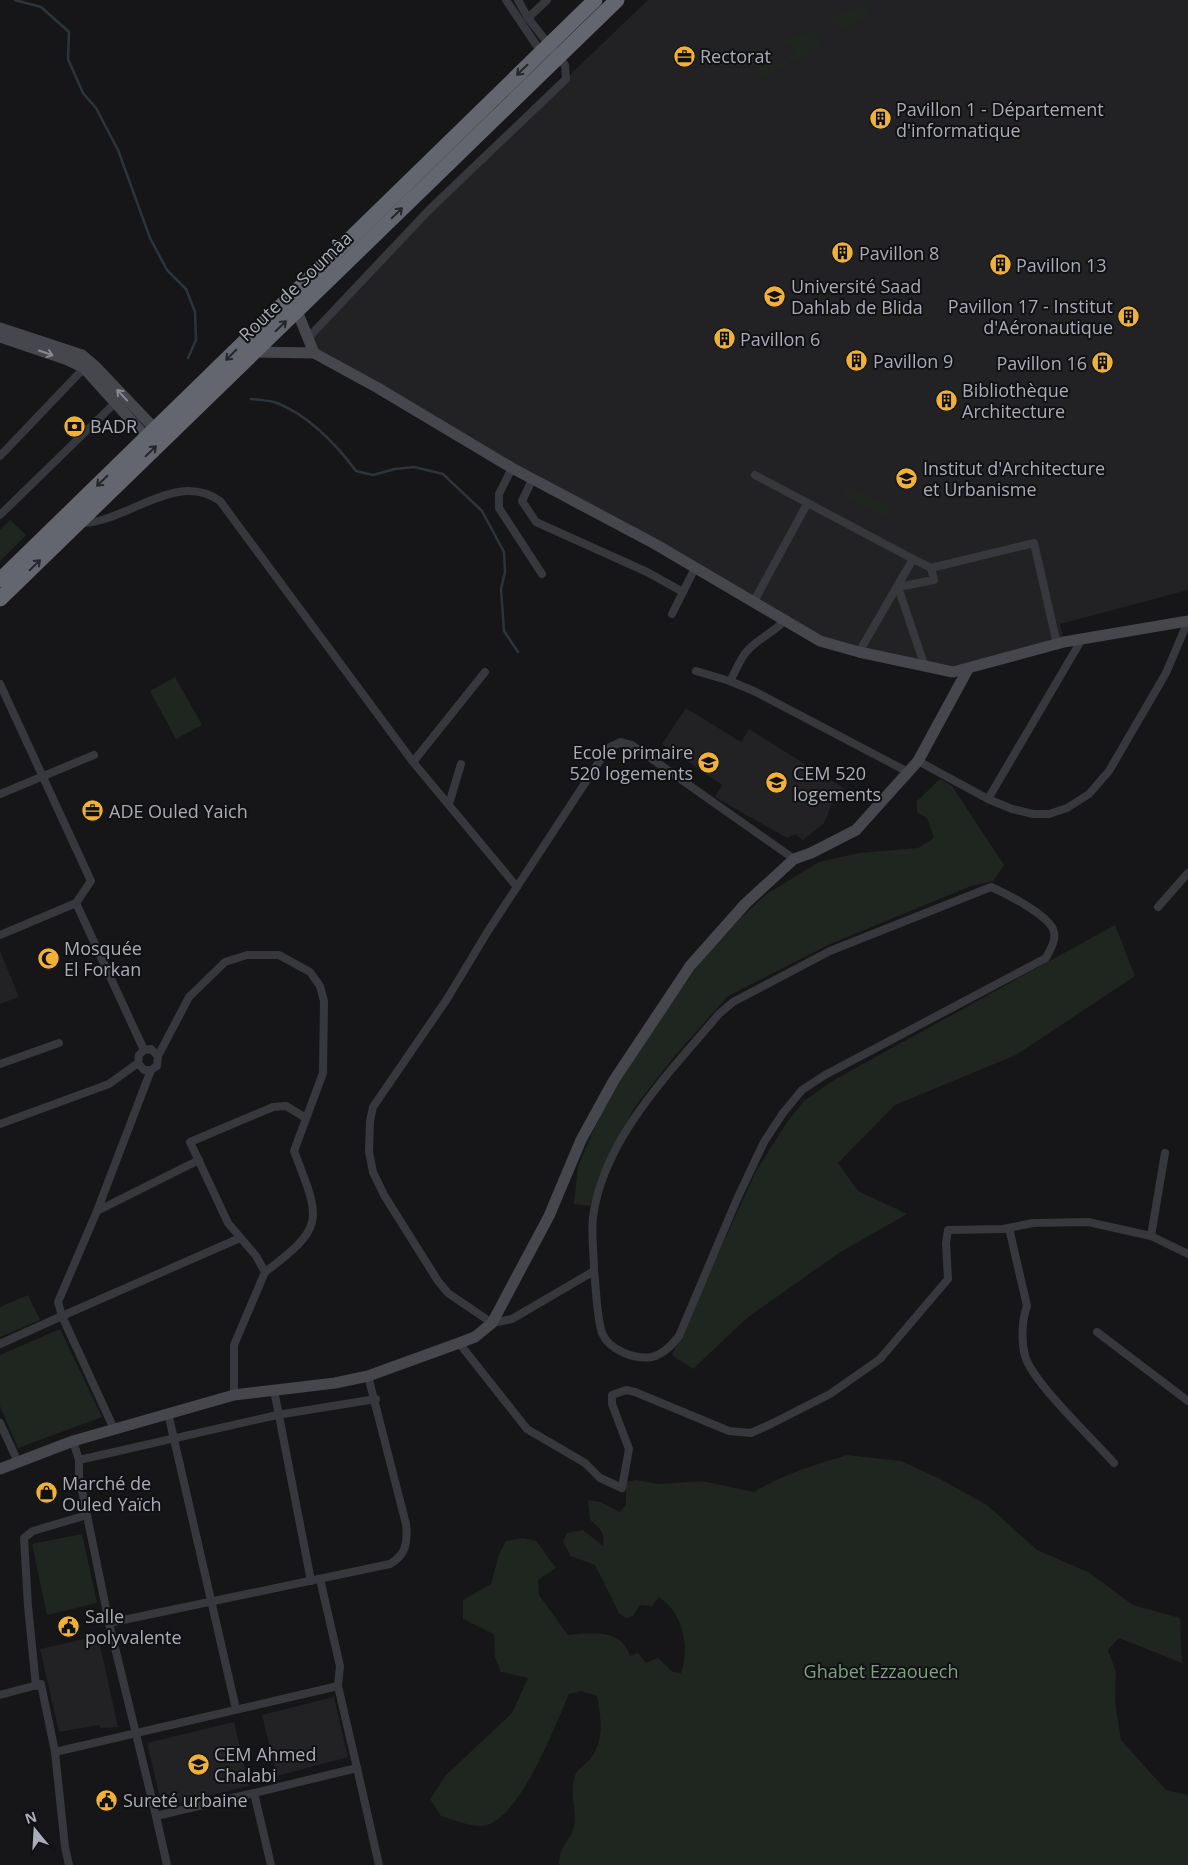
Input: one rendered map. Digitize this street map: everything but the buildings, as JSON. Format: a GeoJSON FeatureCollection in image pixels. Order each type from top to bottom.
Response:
{"type":"FeatureCollection","features":[{"type":"Feature","properties":{"kind":"highway","name":"Route de Soumâa"},"geometry":{"type":"LineString","coordinates":[[0,580],[72,519],[297,311],[550,51],[595,0]]}},
{"type":"Feature","properties":{"kind":"highway","name":"Route de Soumâa"},"geometry":{"type":"LineString","coordinates":[[0,599],[152,434],[550,51],[617,0]]}},
{"type":"Feature","properties":{"kind":"street"},"geometry":{"type":"LineString","coordinates":[[308,338],[429,210],[566,79],[565,65],[550,51],[506,0]]}},
{"type":"Feature","properties":{"kind":"street"},"geometry":{"type":"LineString","coordinates":[[518,0],[550,51]]}},
{"type":"Feature","properties":{"kind":"street"},"geometry":{"type":"LineString","coordinates":[[528,18],[547,0]]}},
{"type":"Feature","properties":{"kind":"street"},"geometry":{"type":"LineString","coordinates":[[297,311],[314,353]]}},
{"type":"Feature","properties":{"kind":"street"},"geometry":{"type":"LineString","coordinates":[[0,328],[71,351],[87,365],[152,434]]}},
{"type":"Feature","properties":{"kind":"street"},"geometry":{"type":"LineString","coordinates":[[0,337],[87,365],[116,402],[152,434]]}},
{"type":"Feature","properties":{"kind":"street"},"geometry":{"type":"LineString","coordinates":[[253,352],[314,353],[378,388],[512,468],[695,568],[820,641],[859,652],[924,664],[953,672],[1057,644],[1188,621]]}},
{"type":"Feature","properties":{"kind":"street"},"geometry":{"type":"LineString","coordinates":[[0,456],[87,365]]}},
{"type":"Feature","properties":{"kind":"street"},"geometry":{"type":"LineString","coordinates":[[0,515],[116,402]]}},
{"type":"Feature","properties":{"kind":"street"},"geometry":{"type":"LineString","coordinates":[[512,468],[499,494],[500,508],[542,574]]}},
{"type":"Feature","properties":{"kind":"street"},"geometry":{"type":"LineString","coordinates":[[755,475],[931,568],[1034,543],[1057,644]]}},
{"type":"Feature","properties":{"kind":"street"},"geometry":{"type":"LineString","coordinates":[[533,478],[522,501],[536,522],[647,572],[683,592]]}},
{"type":"Feature","properties":{"kind":"street"},"geometry":{"type":"LineString","coordinates":[[72,519],[95,523],[152,499],[180,492],[200,491],[220,501],[413,762],[517,887]]}},
{"type":"Feature","properties":{"kind":"street"},"geometry":{"type":"LineString","coordinates":[[753,603],[807,504]]}},
{"type":"Feature","properties":{"kind":"street"},"geometry":{"type":"LineString","coordinates":[[859,652],[898,588],[913,559]]}},
{"type":"Feature","properties":{"kind":"street"},"geometry":{"type":"LineString","coordinates":[[672,614],[695,568]]}},
{"type":"Feature","properties":{"kind":"street"},"geometry":{"type":"LineString","coordinates":[[898,588],[934,580],[931,568]]}},
{"type":"Feature","properties":{"kind":"street"},"geometry":{"type":"LineString","coordinates":[[898,588],[924,664]]}},
{"type":"Feature","properties":{"kind":"street"},"geometry":{"type":"LineString","coordinates":[[730,681],[746,651],[773,632],[784,620]]}},
{"type":"Feature","properties":{"kind":"street"},"geometry":{"type":"LineString","coordinates":[[918,761],[988,799],[1019,810],[1032,814],[1049,814],[1067,808],[1089,794],[1109,771],[1166,674],[1188,621]]}},
{"type":"Feature","properties":{"kind":"street"},"geometry":{"type":"LineString","coordinates":[[988,799],[1082,639]]}},
{"type":"Feature","properties":{"kind":"street"},"geometry":{"type":"LineString","coordinates":[[0,1469],[73,1441],[234,1395],[336,1383],[368,1376],[475,1337],[492,1323],[549,1216],[580,1140],[614,1080],[690,966],[745,904],[794,859],[811,853],[856,830],[918,761],[968,669]]}},
{"type":"Feature","properties":{"kind":"street"},"geometry":{"type":"LineString","coordinates":[[696,671],[730,681],[756,692],[908,772]]}},
{"type":"Feature","properties":{"kind":"street"},"geometry":{"type":"LineString","coordinates":[[413,762],[485,672]]}},
{"type":"Feature","properties":{"kind":"street"},"geometry":{"type":"LineString","coordinates":[[0,684],[91,881],[76,902],[0,935]]}},
{"type":"Feature","properties":{"kind":"street"},"geometry":{"type":"LineString","coordinates":[[594,1271],[512,1319],[492,1323],[448,1293],[438,1281],[384,1195],[373,1172],[369,1152],[370,1121],[373,1107],[447,999],[517,887],[608,748],[621,742],[632,745],[794,859]]}},
{"type":"Feature","properties":{"kind":"street"},"geometry":{"type":"LineString","coordinates":[[0,794],[94,755]]}},
{"type":"Feature","properties":{"kind":"street"},"geometry":{"type":"LineString","coordinates":[[449,804],[461,764]]}},
{"type":"Feature","properties":{"kind":"street"},"geometry":{"type":"LineString","coordinates":[[1158,907],[1188,873]]}},
{"type":"Feature","properties":{"kind":"street"},"geometry":{"type":"LineString","coordinates":[[991,887],[1004,892],[1050,924],[1054,932],[1053,944],[1046,958],[825,1075],[802,1090],[783,1113],[764,1142],[737,1199],[679,1336],[665,1351],[653,1357],[639,1357],[622,1353],[611,1345],[602,1333],[594,1271],[593,1218],[602,1179],[646,1101],[719,1014],[733,1002],[830,951],[991,887]]}},
{"type":"Feature","properties":{"kind":"street"},"geometry":{"type":"LineString","coordinates":[[76,902],[144,1050]]}},
{"type":"Feature","properties":{"kind":"street"},"geometry":{"type":"LineString","coordinates":[[114,1429],[62,1316],[58,1302],[97,1211],[151,1070],[158,1063],[158,1056],[190,997],[225,962],[247,956],[279,954],[310,972],[320,986],[324,1001],[323,1073],[294,1151],[311,1197],[313,1218],[307,1236],[295,1250],[265,1272],[234,1345],[234,1395]]}},
{"type":"Feature","properties":{"kind":"street"},"geometry":{"type":"LineString","coordinates":[[0,1064],[59,1043]]}},
{"type":"Feature","properties":{"kind":"street"},"geometry":{"type":"LineString","coordinates":[[0,1124],[110,1084],[138,1063],[139,1055],[144,1050],[151,1049],[158,1056]]}},
{"type":"Feature","properties":{"kind":"street"},"geometry":{"type":"LineString","coordinates":[[138,1063],[144,1070],[151,1070]]}},
{"type":"Feature","properties":{"kind":"street"},"geometry":{"type":"LineString","coordinates":[[265,1272],[256,1256],[228,1223],[190,1142],[273,1106],[286,1106],[306,1118]]}},
{"type":"Feature","properties":{"kind":"street"},"geometry":{"type":"LineString","coordinates":[[1150,1236],[1165,1153]]}},
{"type":"Feature","properties":{"kind":"street"},"geometry":{"type":"LineString","coordinates":[[97,1211],[199,1160]]}},
{"type":"Feature","properties":{"kind":"street"},"geometry":{"type":"LineString","coordinates":[[460,1343],[527,1429],[585,1463],[600,1478],[622,1488],[629,1448],[612,1404],[612,1396],[619,1391],[635,1392],[734,1432],[751,1432],[770,1424],[830,1394],[880,1359],[948,1279],[946,1243],[948,1230],[1009,1228],[1033,1223],[1088,1222],[1150,1236],[1188,1254]]}},
{"type":"Feature","properties":{"kind":"street"},"geometry":{"type":"LineString","coordinates":[[1009,1228],[1027,1306],[1023,1317],[1025,1356],[1042,1384],[1114,1463]]}},
{"type":"Feature","properties":{"kind":"street"},"geometry":{"type":"LineString","coordinates":[[0,1344],[240,1238]]}},
{"type":"Feature","properties":{"kind":"street"},"geometry":{"type":"LineString","coordinates":[[1097,1332],[1188,1401]]}},
{"type":"Feature","properties":{"kind":"street"},"geometry":{"type":"LineString","coordinates":[[109,1623],[390,1564],[400,1558],[406,1546],[406,1524],[376,1399],[368,1376]]}},
{"type":"Feature","properties":{"kind":"street"},"geometry":{"type":"LineString","coordinates":[[274,1390],[277,1415],[311,1581]]}},
{"type":"Feature","properties":{"kind":"street"},"geometry":{"type":"LineString","coordinates":[[79,1460],[277,1415],[376,1399]]}},
{"type":"Feature","properties":{"kind":"street"},"geometry":{"type":"LineString","coordinates":[[168,1414],[236,1709]]}},
{"type":"Feature","properties":{"kind":"street"},"geometry":{"type":"LineString","coordinates":[[0,1423],[18,1462]]}},
{"type":"Feature","properties":{"kind":"street"},"geometry":{"type":"LineString","coordinates":[[73,1441],[79,1460],[79,1476],[109,1623],[167,1865]]}},
{"type":"Feature","properties":{"kind":"street"},"geometry":{"type":"LineString","coordinates":[[36,1686],[28,1606],[24,1538],[33,1530],[87,1515]]}},
{"type":"Feature","properties":{"kind":"street"},"geometry":{"type":"LineString","coordinates":[[320,1579],[340,1666],[338,1686],[380,1865]]}},
{"type":"Feature","properties":{"kind":"street"},"geometry":{"type":"LineString","coordinates":[[0,1695],[41,1684],[55,1752],[65,1847],[69,1865]]}},
{"type":"Feature","properties":{"kind":"street"},"geometry":{"type":"LineString","coordinates":[[55,1752],[338,1686]]}},
{"type":"Feature","properties":{"kind":"street"},"geometry":{"type":"LineString","coordinates":[[156,1816],[357,1768]]}},
{"type":"Feature","properties":{"kind":"street"},"geometry":{"type":"LineString","coordinates":[[254,1794],[271,1865]]}},
{"type":"Feature","properties":{"kind":"shaded area","name":"Université Saad Dahlab de Blida"},"geometry":{"type":"Polygon","coordinates":[[[648,0],[1188,0],[1188,590],[1060,624],[1064,642],[968,669],[820,641],[314,353],[308,338],[429,210],[648,0]]]}},
{"type":"Feature","properties":{"kind":"shaded area","name":"CEM 520 logements"},"geometry":{"type":"Polygon","coordinates":[[[686,708],[741,742],[749,729],[845,789],[839,799],[834,799],[824,823],[803,840],[795,834],[787,838],[715,797],[722,785],[662,744],[686,708]]]}},
{"type":"Feature","properties":{"kind":"shaded area"},"geometry":{"type":"Polygon","coordinates":[[[0,951],[19,997],[0,1004],[0,951]]]}},
{"type":"Feature","properties":{"kind":"shaded area"},"geometry":{"type":"Polygon","coordinates":[[[98,1636],[118,1727],[100,1728],[99,1725],[59,1732],[40,1649],[98,1636]]]}},
{"type":"Feature","properties":{"kind":"shaded area"},"geometry":{"type":"Polygon","coordinates":[[[334,1697],[348,1757],[277,1776],[262,1715],[334,1697]]]}},
{"type":"Feature","properties":{"kind":"shaded area","name":"CEM Ahmed Chalabi"},"geometry":{"type":"Polygon","coordinates":[[[234,1722],[249,1786],[162,1807],[147,1743],[234,1722]]]}},
{"type":"Feature","properties":{"kind":"green space"},"geometry":{"type":"Polygon","coordinates":[[[866,5],[869,16],[847,29],[825,17],[866,5]]]}},
{"type":"Feature","properties":{"kind":"green space"},"geometry":{"type":"Polygon","coordinates":[[[816,31],[820,46],[759,80],[754,62],[756,61],[759,67],[789,60],[788,53],[795,52],[793,44],[786,46],[784,38],[816,31]]]}},
{"type":"Feature","properties":{"kind":"green space"},"geometry":{"type":"Polygon","coordinates":[[[847,487],[891,509],[887,517],[843,495],[847,487]]]}},
{"type":"Feature","properties":{"kind":"green space"},"geometry":{"type":"Polygon","coordinates":[[[10,520],[26,535],[0,561],[0,530],[10,520]]]}},
{"type":"Feature","properties":{"kind":"green space"},"geometry":{"type":"Polygon","coordinates":[[[175,677],[202,725],[176,739],[150,691],[175,677]]]}},
{"type":"Feature","properties":{"kind":"green space"},"geometry":{"type":"Polygon","coordinates":[[[940,779],[952,786],[1004,865],[993,881],[971,886],[830,944],[728,996],[678,1052],[634,1108],[598,1179],[590,1206],[574,1204],[578,1166],[602,1111],[630,1061],[704,957],[738,920],[768,893],[819,862],[859,853],[918,848],[934,838],[927,818],[917,812],[917,801],[940,779]]]}},
{"type":"Feature","properties":{"kind":"green space"},"geometry":{"type":"Polygon","coordinates":[[[1115,925],[1135,976],[1016,1055],[895,1105],[838,1163],[858,1191],[907,1214],[839,1253],[748,1317],[693,1369],[672,1355],[756,1171],[787,1122],[804,1101],[834,1080],[1115,925]]]}},
{"type":"Feature","properties":{"kind":"green space"},"geometry":{"type":"Polygon","coordinates":[[[28,1295],[40,1320],[0,1337],[0,1307],[28,1295]]]}},
{"type":"Feature","properties":{"kind":"green space"},"geometry":{"type":"Polygon","coordinates":[[[60,1329],[102,1417],[18,1448],[0,1406],[0,1355],[60,1329]]]}},
{"type":"Feature","properties":{"kind":"green space","name":"Ghabet Ezzaouech"},"geometry":{"type":"Polygon","coordinates":[[[847,1455],[901,1461],[940,1479],[987,1505],[1037,1550],[1088,1572],[1133,1605],[1180,1618],[1182,1663],[1119,1638],[1108,1650],[1116,1672],[1115,1702],[1121,1740],[1166,1790],[1188,1795],[1188,1865],[559,1865],[562,1849],[571,1835],[575,1823],[573,1783],[575,1776],[577,1771],[595,1752],[600,1737],[601,1729],[597,1696],[581,1691],[569,1694],[545,1748],[522,1791],[509,1809],[496,1821],[478,1826],[441,1816],[430,1799],[446,1775],[512,1713],[528,1678],[501,1672],[495,1657],[494,1634],[463,1619],[463,1600],[491,1584],[499,1554],[506,1541],[523,1538],[536,1541],[556,1568],[538,1580],[539,1595],[568,1635],[604,1634],[620,1641],[626,1647],[630,1656],[638,1653],[646,1663],[658,1658],[673,1672],[681,1673],[685,1652],[682,1631],[674,1612],[667,1604],[659,1597],[652,1606],[640,1605],[633,1616],[626,1618],[619,1613],[595,1565],[571,1556],[563,1542],[567,1533],[583,1530],[603,1546],[601,1531],[590,1520],[588,1500],[600,1502],[620,1512],[626,1505],[626,1482],[635,1480],[659,1484],[702,1481],[754,1492],[788,1475],[847,1455]]]}},
{"type":"Feature","properties":{"kind":"green space"},"geometry":{"type":"Polygon","coordinates":[[[82,1534],[97,1603],[47,1615],[32,1544],[82,1534]]]}},
{"type":"Feature","properties":{"kind":"waterway"},"geometry":{"type":"LineString","coordinates":[[15,0],[41,7],[69,32],[68,59],[83,93],[96,108],[118,150],[150,238],[167,270],[186,289],[195,312],[196,340],[188,358]]}},
{"type":"Feature","properties":{"kind":"waterway"},"geometry":{"type":"LineString","coordinates":[[251,399],[274,402],[300,415],[331,441],[356,471],[373,475],[395,469],[414,467],[443,474],[482,511],[504,552],[505,572],[501,589],[504,631],[518,652]]}},
{"type":"Feature","properties":{"kind":"place","name":"Rectorat"},"geometry":{"type":"Point","coordinates":[684,56]}},
{"type":"Feature","properties":{"kind":"place","name":"Pavillon 1 - Département d'informatique"},"geometry":{"type":"Point","coordinates":[880,119]}},
{"type":"Feature","properties":{"kind":"place","name":"Pavillon 8"},"geometry":{"type":"Point","coordinates":[843,253]}},
{"type":"Feature","properties":{"kind":"place","name":"Pavillon 13"},"geometry":{"type":"Point","coordinates":[1000,265]}},
{"type":"Feature","properties":{"kind":"place","name":"Université Saad Dahlab de Blida"},"geometry":{"type":"Point","coordinates":[775,296]}},
{"type":"Feature","properties":{"kind":"place","name":"Pavillon 17 - Institut d'Aéronautique"},"geometry":{"type":"Point","coordinates":[1129,316]}},
{"type":"Feature","properties":{"kind":"place","name":"Pavillon 6"},"geometry":{"type":"Point","coordinates":[724,339]}},
{"type":"Feature","properties":{"kind":"place","name":"Pavillon 9"},"geometry":{"type":"Point","coordinates":[857,361]}},
{"type":"Feature","properties":{"kind":"place","name":"Pavillon 16"},"geometry":{"type":"Point","coordinates":[1103,363]}},
{"type":"Feature","properties":{"kind":"place","name":"Bibliothèque Architecture"},"geometry":{"type":"Point","coordinates":[946,400]}},
{"type":"Feature","properties":{"kind":"place","name":"BADR"},"geometry":{"type":"Point","coordinates":[74,426]}},
{"type":"Feature","properties":{"kind":"place","name":"Institut d'Architecture et Urbanisme"},"geometry":{"type":"Point","coordinates":[907,478]}},
{"type":"Feature","properties":{"kind":"place","name":"Ecole primaire 520 logements"},"geometry":{"type":"Point","coordinates":[709,762]}},
{"type":"Feature","properties":{"kind":"place","name":"CEM 520 logements"},"geometry":{"type":"Point","coordinates":[777,783]}},
{"type":"Feature","properties":{"kind":"place","name":"ADE Ouled Yaich"},"geometry":{"type":"Point","coordinates":[93,811]}},
{"type":"Feature","properties":{"kind":"place","name":"Mosquée El Forkan"},"geometry":{"type":"Point","coordinates":[48,958]}},
{"type":"Feature","properties":{"kind":"place","name":"Marché de Ouled Yaïch"},"geometry":{"type":"Point","coordinates":[46,1493]}},
{"type":"Feature","properties":{"kind":"place","name":"Salle polyvalente"},"geometry":{"type":"Point","coordinates":[69,1626]}},
{"type":"Feature","properties":{"kind":"place","name":"CEM Ahmed Chalabi"},"geometry":{"type":"Point","coordinates":[198,1764]}},
{"type":"Feature","properties":{"kind":"place","name":"Sureté urbaine"},"geometry":{"type":"Point","coordinates":[107,1800]}}]}
